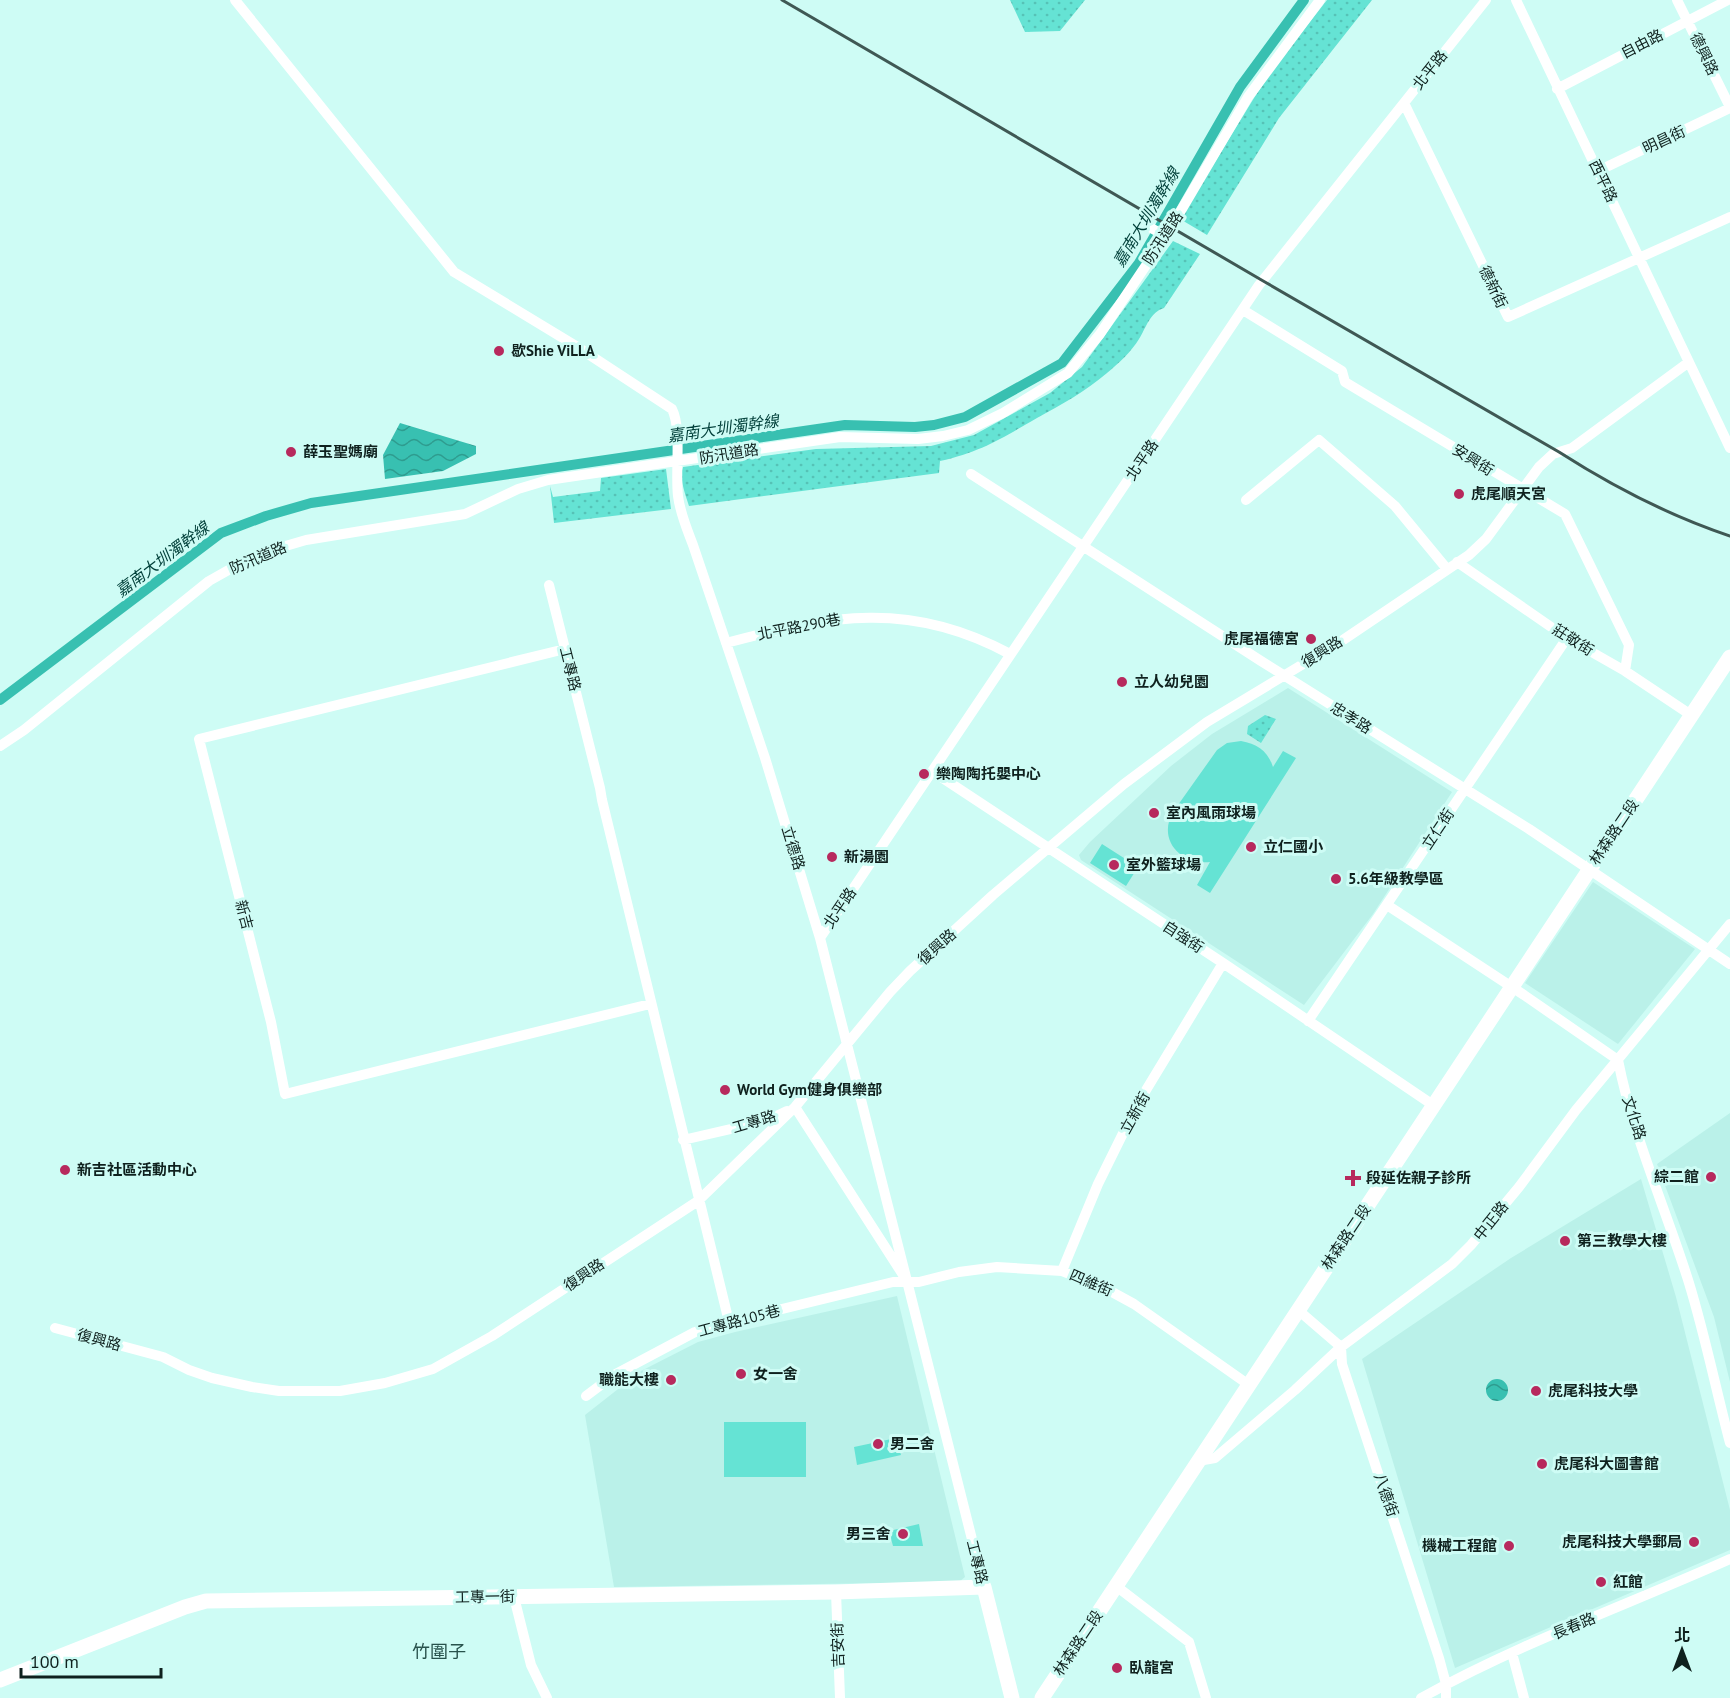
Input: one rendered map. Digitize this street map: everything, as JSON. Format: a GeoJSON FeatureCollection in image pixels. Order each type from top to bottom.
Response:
{"type":"FeatureCollection","features":[{"type":"Feature","properties":{"kind":"main road","name":"林森路二段"},"geometry":{"type":"LineString","coordinates":[[1042,1698],[1730,657]]}},
{"type":"Feature","properties":{"kind":"main road","name":"工專一街"},"geometry":{"type":"LineString","coordinates":[[0,1680],[185,1607],[206,1601],[836,1592],[984,1587]]}},
{"type":"Feature","properties":{"kind":"main road","name":"工專路"},"geometry":{"type":"LineString","coordinates":[[984,1587],[1012,1698]]}},
{"type":"Feature","properties":{"kind":"street","name":"立德路"},"geometry":{"type":"LineString","coordinates":[[235,0],[453,272],[556,333],[672,409],[677,419],[676,459],[680,512],[765,758],[820,938],[907,1281]]}},
{"type":"Feature","properties":{"kind":"street","name":"防汛道路"},"geometry":{"type":"LineString","coordinates":[[0,746],[24,730],[209,581],[255,555],[306,540],[465,514],[518,489],[549,480],[676,459],[840,437],[918,439],[943,436],[968,430],[1003,414],[1068,373],[1100,334],[1165,236],[1248,97],[1320,0]]}},
{"type":"Feature","properties":{"kind":"street","name":"北平路"},"geometry":{"type":"LineString","coordinates":[[820,938],[1259,285],[1486,0]]}},
{"type":"Feature","properties":{"kind":"street","name":"西平路"},"geometry":{"type":"LineString","coordinates":[[1515,0],[1689,362]]}},
{"type":"Feature","properties":{"kind":"street","name":"德興路"},"geometry":{"type":"LineString","coordinates":[[1677,0],[1730,108]]}},
{"type":"Feature","properties":{"kind":"street","name":"自由路"},"geometry":{"type":"LineString","coordinates":[[1557,89],[1728,0]]}},
{"type":"Feature","properties":{"kind":"street","name":"德新街"},"geometry":{"type":"LineString","coordinates":[[1404,103],[1508,317],[1730,217]]}},
{"type":"Feature","properties":{"kind":"street","name":"明昌街"},"geometry":{"type":"LineString","coordinates":[[1598,171],[1730,108]]}},
{"type":"Feature","properties":{"kind":"street"},"geometry":{"type":"LineString","coordinates":[[1146,225],[1165,236]]}},
{"type":"Feature","properties":{"kind":"street","name":"安興街"},"geometry":{"type":"LineString","coordinates":[[1243,310],[1342,371],[1345,382],[1565,514],[1629,645],[1625,671]]}},
{"type":"Feature","properties":{"kind":"street"},"geometry":{"type":"LineString","coordinates":[[1689,362],[1730,448]]}},
{"type":"Feature","properties":{"kind":"street","name":"復興路"},"geometry":{"type":"LineString","coordinates":[[55,1328],[163,1358],[197,1373],[252,1387],[297,1392],[340,1391],[433,1370],[492,1336],[698,1201],[795,1107],[910,971],[1124,784],[1207,722],[1343,640],[1469,555],[1486,539],[1539,467],[1553,454],[1572,448],[1689,362]]}},
{"type":"Feature","properties":{"kind":"street"},"geometry":{"type":"LineString","coordinates":[[1246,500],[1319,440],[1395,506],[1447,569]]}},
{"type":"Feature","properties":{"kind":"street","name":"忠孝路"},"geometry":{"type":"LineString","coordinates":[[971,474],[1589,869],[1730,964]]}},
{"type":"Feature","properties":{"kind":"street","name":"莊敬街"},"geometry":{"type":"LineString","coordinates":[[1457,562],[1567,638],[1625,671],[1691,716]]}},
{"type":"Feature","properties":{"kind":"street","name":"工專路"},"geometry":{"type":"LineString","coordinates":[[549,585],[600,788],[683,1140],[766,1121],[795,1107],[907,1281],[984,1587]]}},
{"type":"Feature","properties":{"kind":"street","name":"北平路290巷"},"geometry":{"type":"LineString","coordinates":[[726,643],[766,632],[837,618],[888,618],[934,624],[960,631],[982,639],[1010,654]]}},
{"type":"Feature","properties":{"kind":"street","name":"立仁街"},"geometry":{"type":"LineString","coordinates":[[1308,1022],[1567,638]]}},
{"type":"Feature","properties":{"kind":"street","name":"新吉"},"geometry":{"type":"LineString","coordinates":[[565,649],[200,739],[271,1022],[285,1094],[650,1004]]}},
{"type":"Feature","properties":{"kind":"street","name":"自強街"},"geometry":{"type":"LineString","coordinates":[[932,771],[1433,1105]]}},
{"type":"Feature","properties":{"kind":"street"},"geometry":{"type":"LineString","coordinates":[[1387,905],[1618,1060]]}},
{"type":"Feature","properties":{"kind":"street","name":"中正路"},"geometry":{"type":"LineString","coordinates":[[1198,1461],[1215,1458],[1295,1390],[1341,1347],[1452,1264],[1471,1245],[1730,924]]}},
{"type":"Feature","properties":{"kind":"street","name":"立新街"},"geometry":{"type":"LineString","coordinates":[[1062,1271],[1098,1184],[1137,1106],[1223,963]]}},
{"type":"Feature","properties":{"kind":"street","name":"文化路"},"geometry":{"type":"LineString","coordinates":[[1618,1060],[1623,1085],[1652,1178],[1689,1284],[1730,1443]]}},
{"type":"Feature","properties":{"kind":"street"},"geometry":{"type":"LineString","coordinates":[[683,1140],[729,1322]]}},
{"type":"Feature","properties":{"kind":"street","name":"四維街"},"geometry":{"type":"LineString","coordinates":[[907,1281],[919,1282],[959,1272],[997,1267],[1062,1271],[1101,1286],[1134,1304],[1249,1385]]}},
{"type":"Feature","properties":{"kind":"street","name":"工專路105巷"},"geometry":{"type":"LineString","coordinates":[[586,1396],[614,1375],[695,1332],[893,1282],[907,1281]]}},
{"type":"Feature","properties":{"kind":"street"},"geometry":{"type":"LineString","coordinates":[[1298,1310],[1341,1347]]}},
{"type":"Feature","properties":{"kind":"street","name":"八德街"},"geometry":{"type":"LineString","coordinates":[[1341,1347],[1342,1364],[1409,1562],[1446,1684],[1446,1698]]}},
{"type":"Feature","properties":{"kind":"street","name":"長春路"},"geometry":{"type":"LineString","coordinates":[[1421,1698],[1512,1653],[1730,1559]]}},
{"type":"Feature","properties":{"kind":"street"},"geometry":{"type":"LineString","coordinates":[[1116,1586],[1189,1642],[1206,1698]]}},
{"type":"Feature","properties":{"kind":"street","name":"吉安街"},"geometry":{"type":"LineString","coordinates":[[836,1592],[840,1698]]}},
{"type":"Feature","properties":{"kind":"street"},"geometry":{"type":"LineString","coordinates":[[514,1597],[531,1665],[547,1698]]}},
{"type":"Feature","properties":{"kind":"street"},"geometry":{"type":"LineString","coordinates":[[1512,1653],[1524,1698]]}},
{"type":"Feature","properties":{"kind":"shaded area"},"geometry":{"type":"Polygon","coordinates":[[[1010,0],[1085,0],[1060,31],[1025,32],[1010,0]]]}},
{"type":"Feature","properties":{"kind":"shaded area"},"geometry":{"type":"Polygon","coordinates":[[[1327,0],[1372,0],[1279,118],[1207,235],[1180,219],[1274,68],[1327,0]]]}},
{"type":"Feature","properties":{"kind":"shaded area"},"geometry":{"type":"Polygon","coordinates":[[[1173,241],[1200,254],[1164,308],[1155,313],[1136,344],[1116,366],[1082,392],[991,444],[940,461],[939,473],[689,506],[682,481],[683,467],[816,449],[931,446],[974,435],[1050,393],[1082,367],[1173,241]]]}},
{"type":"Feature","properties":{"kind":"shaded area"},"geometry":{"type":"Polygon","coordinates":[[[666,469],[671,509],[554,523],[550,486],[553,497],[600,491],[601,478],[666,469]]]}},
{"type":"Feature","properties":{"kind":"shaded area","name":"立仁國小"},"geometry":{"type":"Polygon","coordinates":[[[1288,688],[1452,792],[1373,914],[1304,1005],[1081,860],[1079,855],[1171,766],[1212,734],[1288,688]]]}},
{"type":"Feature","properties":{"kind":"shaded area"},"geometry":{"type":"Polygon","coordinates":[[[1265,715],[1276,719],[1261,743],[1247,734],[1248,726],[1265,715]]]}},
{"type":"Feature","properties":{"kind":"shaded area"},"geometry":{"type":"Polygon","coordinates":[[[1241,741],[1261,749],[1273,767],[1283,751],[1296,758],[1210,893],[1197,885],[1210,862],[1199,862],[1181,855],[1170,841],[1169,822],[1173,812],[1217,750],[1227,743],[1241,741]]]}},
{"type":"Feature","properties":{"kind":"shaded area","name":"室外籃球場"},"geometry":{"type":"Polygon","coordinates":[[[1102,844],[1138,867],[1126,886],[1090,863],[1102,844]]]}},
{"type":"Feature","properties":{"kind":"shaded area"},"geometry":{"type":"Polygon","coordinates":[[[1593,882],[1695,949],[1618,1044],[1525,983],[1593,882]]]}},
{"type":"Feature","properties":{"kind":"shaded area"},"geometry":{"type":"Polygon","coordinates":[[[1730,1113],[1730,1382],[1714,1317],[1657,1164],[1730,1113]]]}},
{"type":"Feature","properties":{"kind":"shaded area","name":"虎尾科技大學"},"geometry":{"type":"Polygon","coordinates":[[[1641,1179],[1676,1297],[1730,1510],[1730,1550],[1455,1668],[1362,1359],[1511,1258],[1641,1179]]]}},
{"type":"Feature","properties":{"kind":"shaded area"},"geometry":{"type":"Polygon","coordinates":[[[897,1296],[965,1577],[959,1582],[614,1587],[585,1415],[641,1371],[698,1342],[897,1296]]]}},
{"type":"Feature","properties":{"kind":"shaded area"},"geometry":{"type":"Polygon","coordinates":[[[724,1422],[806,1422],[806,1477],[724,1477],[724,1422]]]}},
{"type":"Feature","properties":{"kind":"shaded area"},"geometry":{"type":"Polygon","coordinates":[[[896,1438],[901,1455],[857,1465],[854,1447],[896,1438]]]}},
{"type":"Feature","properties":{"kind":"shaded area"},"geometry":{"type":"Polygon","coordinates":[[[919,1524],[923,1546],[893,1546],[889,1531],[919,1524]]]}},
{"type":"Feature","properties":{"kind":"water"},"geometry":{"type":"Polygon","coordinates":[[[400,423],[476,446],[476,454],[443,471],[385,479],[383,455],[400,423]]]}},
{"type":"Feature","properties":{"kind":"water"},"geometry":{"type":"Polygon","coordinates":[[[1497,1379],[1505,1382],[1508,1390],[1505,1398],[1497,1401],[1489,1398],[1486,1390],[1489,1382],[1497,1379]]]}},
{"type":"Feature","properties":{"kind":"waterway","name":"嘉南大圳濁幹線"},"geometry":{"type":"LineString","coordinates":[[0,700],[221,533],[266,516],[311,503],[845,425],[915,427],[965,417],[1062,363],[1139,263],[1240,87],[1304,0]]}},
{"type":"Feature","properties":{"kind":"railway"},"geometry":{"type":"LineString","coordinates":[[782,0],[1600,477],[1664,510],[1730,536]]}},
{"type":"Feature","properties":{"kind":"place","name":"歇Shie ViLLA"},"geometry":{"type":"Point","coordinates":[499,351]}},
{"type":"Feature","properties":{"kind":"place","name":"薛玉聖媽廟"},"geometry":{"type":"Point","coordinates":[291,452]}},
{"type":"Feature","properties":{"kind":"place","name":"虎尾順天宮"},"geometry":{"type":"Point","coordinates":[1459,494]}},
{"type":"Feature","properties":{"kind":"place","name":"虎尾福德宮"},"geometry":{"type":"Point","coordinates":[1311,639]}},
{"type":"Feature","properties":{"kind":"place","name":"立人幼兒園"},"geometry":{"type":"Point","coordinates":[1122,682]}},
{"type":"Feature","properties":{"kind":"place","name":"樂陶陶托嬰中心"},"geometry":{"type":"Point","coordinates":[924,774]}},
{"type":"Feature","properties":{"kind":"place","name":"室內風雨球場"},"geometry":{"type":"Point","coordinates":[1154,813]}},
{"type":"Feature","properties":{"kind":"place","name":"立仁國小"},"geometry":{"type":"Point","coordinates":[1251,847]}},
{"type":"Feature","properties":{"kind":"place","name":"新湯園"},"geometry":{"type":"Point","coordinates":[832,857]}},
{"type":"Feature","properties":{"kind":"place","name":"室外籃球場"},"geometry":{"type":"Point","coordinates":[1114,865]}},
{"type":"Feature","properties":{"kind":"place","name":"5.6年級教學區"},"geometry":{"type":"Point","coordinates":[1336,879]}},
{"type":"Feature","properties":{"kind":"place","name":"World Gym健身俱樂部"},"geometry":{"type":"Point","coordinates":[725,1090]}},
{"type":"Feature","properties":{"kind":"place","name":"新吉社區活動中心"},"geometry":{"type":"Point","coordinates":[65,1170]}},
{"type":"Feature","properties":{"kind":"place","name":"綜二館"},"geometry":{"type":"Point","coordinates":[1711,1177]}},
{"type":"Feature","properties":{"kind":"place","name":"段延佐親子診所"},"geometry":{"type":"Point","coordinates":[1353,1178]}},
{"type":"Feature","properties":{"kind":"place","name":"第三教學大樓"},"geometry":{"type":"Point","coordinates":[1565,1241]}},
{"type":"Feature","properties":{"kind":"place","name":"女一舍"},"geometry":{"type":"Point","coordinates":[741,1374]}},
{"type":"Feature","properties":{"kind":"place","name":"職能大樓"},"geometry":{"type":"Point","coordinates":[671,1380]}},
{"type":"Feature","properties":{"kind":"place","name":"虎尾科技大學"},"geometry":{"type":"Point","coordinates":[1536,1391]}},
{"type":"Feature","properties":{"kind":"place","name":"男二舍"},"geometry":{"type":"Point","coordinates":[878,1444]}},
{"type":"Feature","properties":{"kind":"place","name":"虎尾科大圖書館"},"geometry":{"type":"Point","coordinates":[1542,1464]}},
{"type":"Feature","properties":{"kind":"place","name":"男三舍"},"geometry":{"type":"Point","coordinates":[903,1534]}},
{"type":"Feature","properties":{"kind":"place","name":"虎尾科技大學郵局"},"geometry":{"type":"Point","coordinates":[1694,1542]}},
{"type":"Feature","properties":{"kind":"place","name":"機械工程館"},"geometry":{"type":"Point","coordinates":[1509,1546]}},
{"type":"Feature","properties":{"kind":"place","name":"紅館"},"geometry":{"type":"Point","coordinates":[1601,1582]}},
{"type":"Feature","properties":{"kind":"place","name":"臥龍宮"},"geometry":{"type":"Point","coordinates":[1117,1668]}},
{"type":"Feature","properties":{"kind":"district","name":"竹圍子"},"geometry":{"type":"Point","coordinates":[439,1652]}}]}
